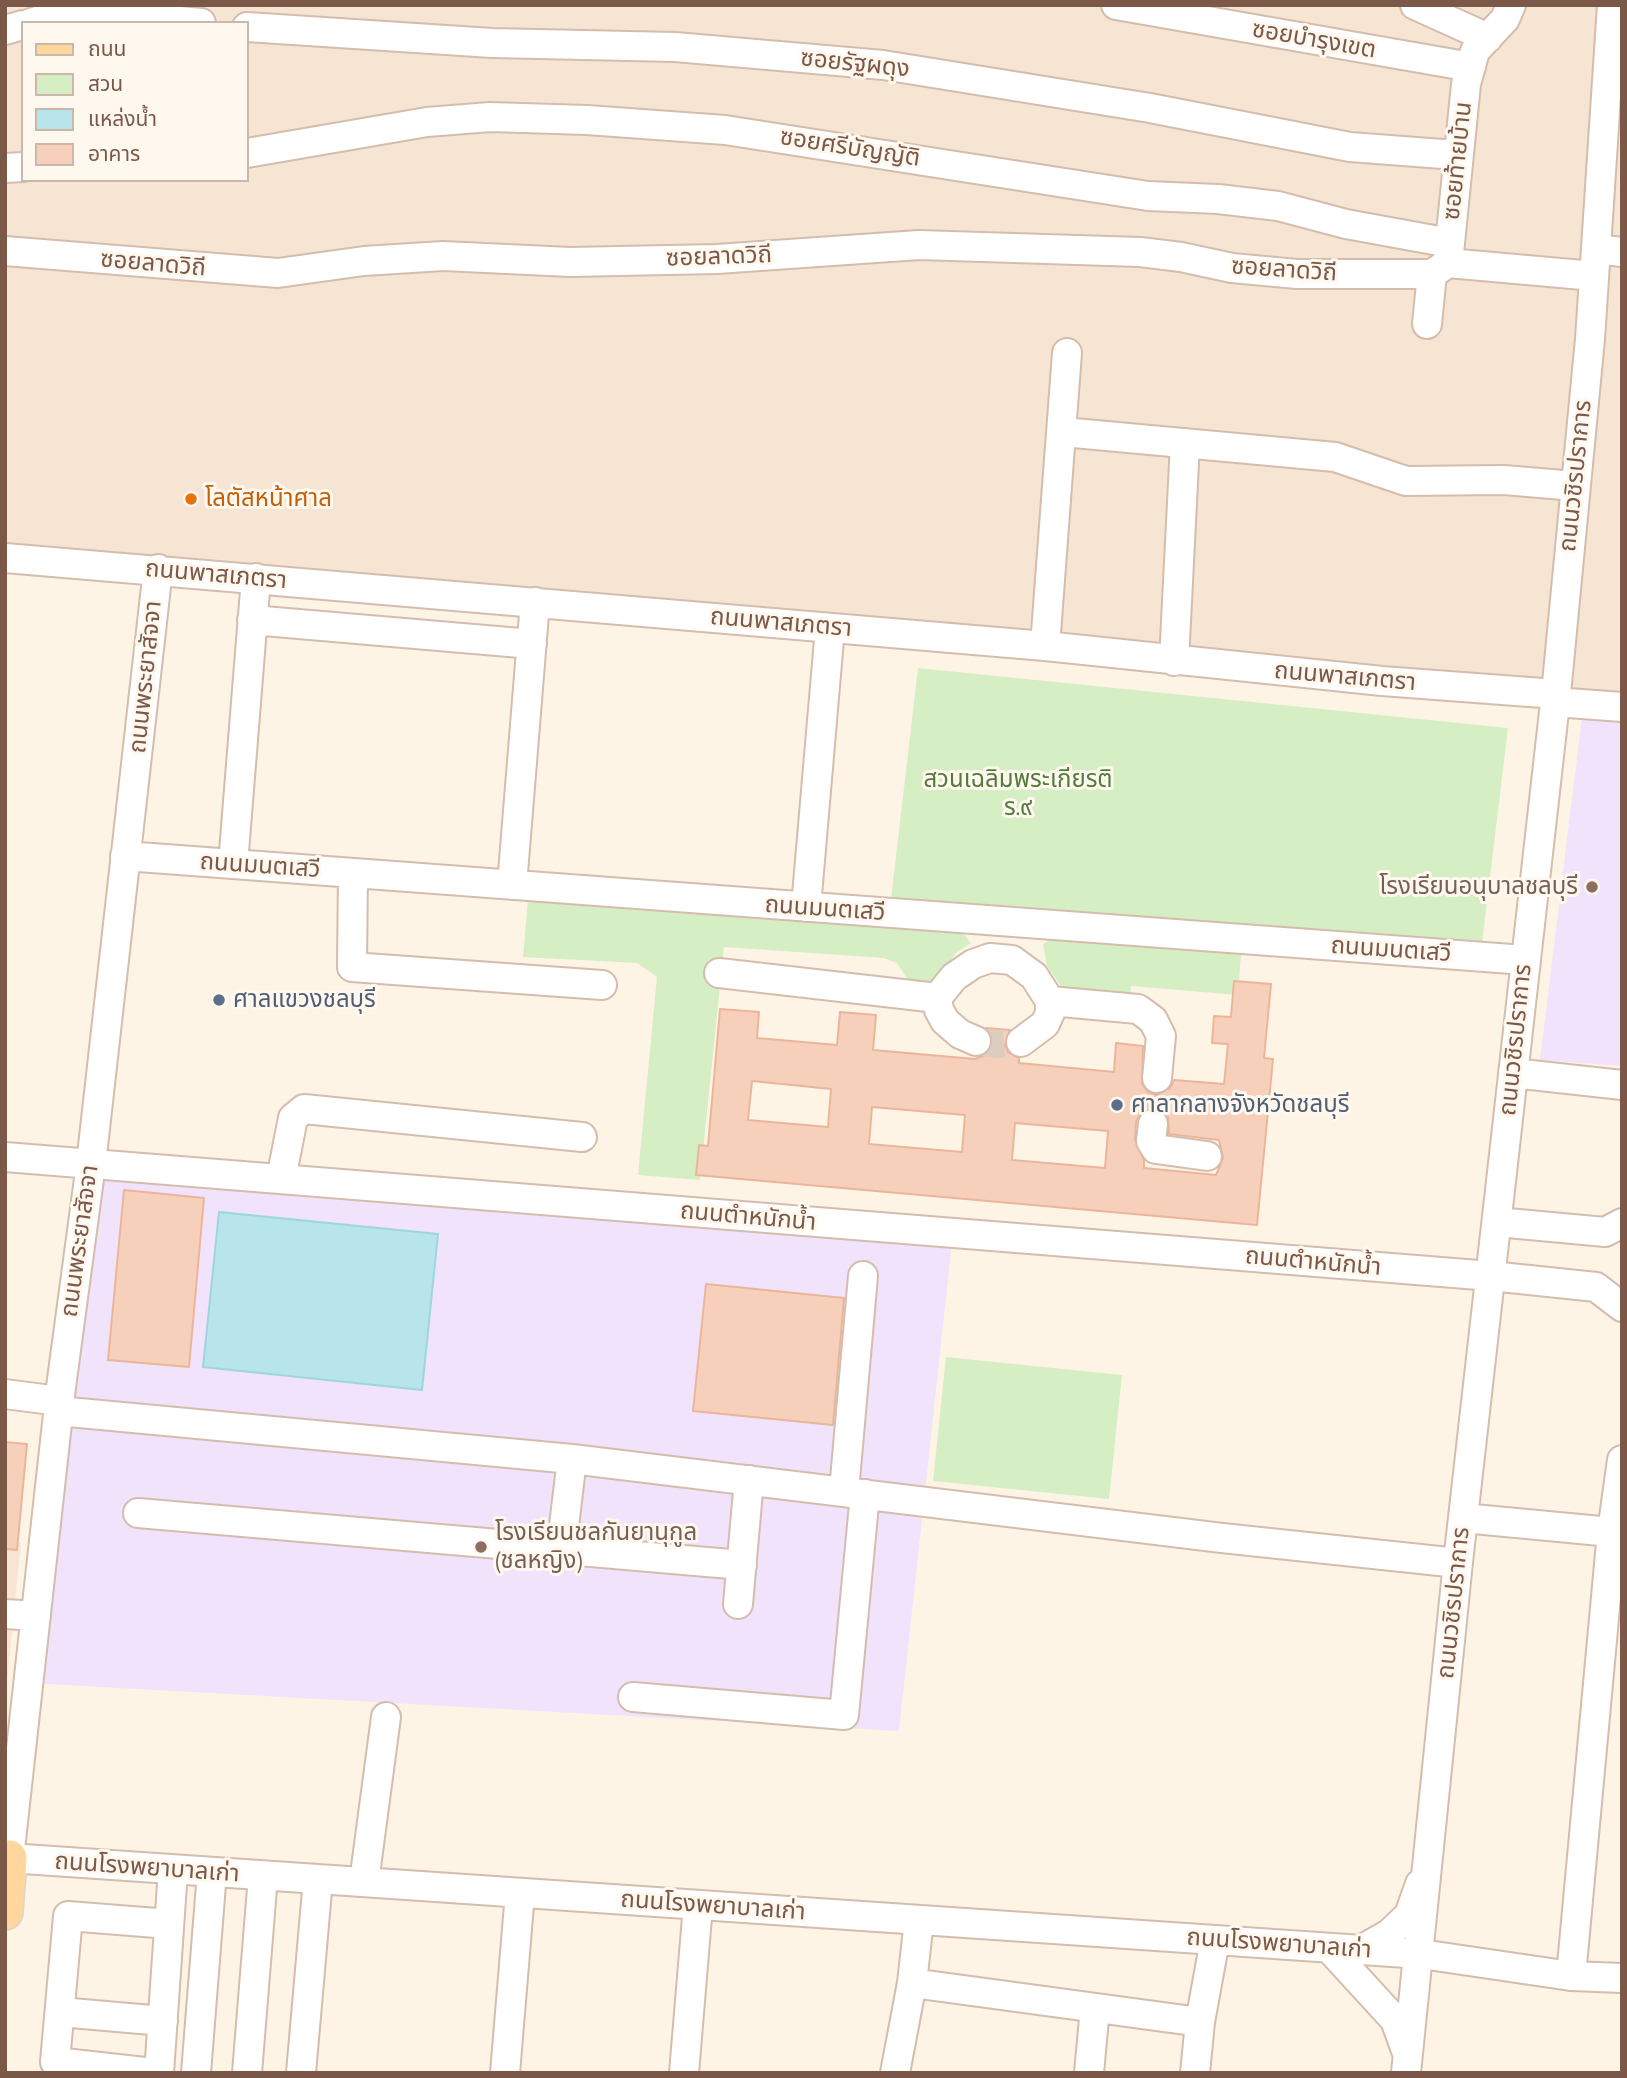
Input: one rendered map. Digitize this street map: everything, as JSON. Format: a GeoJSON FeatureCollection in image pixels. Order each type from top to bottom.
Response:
{"type":"FeatureCollection","features":[{"type":"Feature","properties":{"kind":"main road","name":"ถนนพระยาสัจจา"},"geometry":{"type":"LineString","coordinates":[[5,1912],[7,1858]]}},
{"type":"Feature","properties":{"kind":"street","name":"ซอยบำรุงเขต"},"geometry":{"type":"LineString","coordinates":[[1116,5],[1471,67]]}},
{"type":"Feature","properties":{"kind":"street"},"geometry":{"type":"LineString","coordinates":[[1415,5],[1488,37]]}},
{"type":"Feature","properties":{"kind":"street","name":"ซอยท้ายบ้าน"},"geometry":{"type":"LineString","coordinates":[[1427,324],[1443,260],[1475,51],[1505,19],[1511,5]]}},
{"type":"Feature","properties":{"kind":"street","name":"ถนนวชิรปราการ"},"geometry":{"type":"LineString","coordinates":[[1407,2064],[1421,1954],[1458,1563],[1555,698],[1574,486],[1604,259],[1616,42],[1612,5]]}},
{"type":"Feature","properties":{"kind":"street"},"geometry":{"type":"LineString","coordinates":[[38,21],[136,17],[179,21]]}},
{"type":"Feature","properties":{"kind":"street","name":"ซอยรัฐผดุง"},"geometry":{"type":"LineString","coordinates":[[248,27],[466,41],[675,47],[883,65],[1150,108],[1350,147],[1457,155]]}},
{"type":"Feature","properties":{"kind":"street","name":"ซอยศรีบัญญัติ"},"geometry":{"type":"LineString","coordinates":[[248,153],[427,122],[490,117],[587,120],[698,128],[848,147],[1148,196],[1218,199],[1278,206],[1346,224],[1443,260]]}},
{"type":"Feature","properties":{"kind":"street","name":"ซอยลาดวิถี"},"geometry":{"type":"LineString","coordinates":[[5,251],[278,273],[365,261],[443,256],[570,262],[703,259],[919,245],[1140,252],[1232,268],[1297,274],[1443,260],[1604,259]]}},
{"type":"Feature","properties":{"kind":"street"},"geometry":{"type":"LineString","coordinates":[[1045,646],[1067,353]]}},
{"type":"Feature","properties":{"kind":"street"},"geometry":{"type":"LineString","coordinates":[[1063,432],[1335,457],[1406,481],[1504,480],[1574,486]]}},
{"type":"Feature","properties":{"kind":"street"},"geometry":{"type":"LineString","coordinates":[[1174,661],[1185,443]]}},
{"type":"Feature","properties":{"kind":"street","name":"ถนนพาสเภตรา"},"geometry":{"type":"LineString","coordinates":[[5,558],[1045,646],[1622,707]]}},
{"type":"Feature","properties":{"kind":"street","name":"ถนนพระยาสัจจา"},"geometry":{"type":"LineString","coordinates":[[7,1858],[59,1406],[91,1164],[158,569]]}},
{"type":"Feature","properties":{"kind":"street"},"geometry":{"type":"LineString","coordinates":[[233,864],[256,578]]}},
{"type":"Feature","properties":{"kind":"street"},"geometry":{"type":"LineString","coordinates":[[512,885],[535,602]]}},
{"type":"Feature","properties":{"kind":"street"},"geometry":{"type":"LineString","coordinates":[[253,620],[532,644]]}},
{"type":"Feature","properties":{"kind":"street"},"geometry":{"type":"LineString","coordinates":[[806,907],[830,628]]}},
{"type":"Feature","properties":{"kind":"street","name":"ถนนมนตเสวี"},"geometry":{"type":"LineString","coordinates":[[125,856],[1525,961]]}},
{"type":"Feature","properties":{"kind":"street"},"geometry":{"type":"LineString","coordinates":[[353,873],[352,967],[602,985]]}},
{"type":"Feature","properties":{"kind":"street"},"geometry":{"type":"LineString","coordinates":[[973,964],[980,952],[984,920]]}},
{"type":"Feature","properties":{"kind":"street"},"geometry":{"type":"LineString","coordinates":[[1021,1042],[1045,1024],[1050,1013],[1050,1001],[1034,976],[1028,952],[1030,924]]}},
{"type":"Feature","properties":{"kind":"street"},"geometry":{"type":"LineString","coordinates":[[976,1041],[960,1034],[945,1021],[939,1010],[937,999],[954,976],[973,964],[990,958],[1012,960],[1034,976]]}},
{"type":"Feature","properties":{"kind":"street"},"geometry":{"type":"LineString","coordinates":[[719,974],[937,999]]}},
{"type":"Feature","properties":{"kind":"street"},"geometry":{"type":"LineString","coordinates":[[1050,1001],[1138,1009],[1153,1020],[1161,1036],[1157,1078]]}},
{"type":"Feature","properties":{"kind":"street"},"geometry":{"type":"LineString","coordinates":[[1513,1073],[1622,1085]]}},
{"type":"Feature","properties":{"kind":"street"},"geometry":{"type":"LineString","coordinates":[[281,1179],[293,1118],[304,1109],[582,1137]]}},
{"type":"Feature","properties":{"kind":"street"},"geometry":{"type":"LineString","coordinates":[[1153,1124],[1152,1141],[1156,1149],[1208,1156]]}},
{"type":"Feature","properties":{"kind":"street","name":"ถนนตำหนักน้ำ"},"geometry":{"type":"LineString","coordinates":[[5,1157],[1491,1276],[1596,1287],[1622,1307]]}},
{"type":"Feature","properties":{"kind":"street"},"geometry":{"type":"LineString","coordinates":[[1497,1222],[1605,1232],[1622,1223]]}},
{"type":"Feature","properties":{"kind":"street"},"geometry":{"type":"LineString","coordinates":[[633,1697],[844,1715],[863,1276]]}},
{"type":"Feature","properties":{"kind":"street"},"geometry":{"type":"LineString","coordinates":[[5,1394],[59,1406],[572,1459],[1458,1563]]}},
{"type":"Feature","properties":{"kind":"street"},"geometry":{"type":"LineString","coordinates":[[561,1551],[572,1459]]}},
{"type":"Feature","properties":{"kind":"street"},"geometry":{"type":"LineString","coordinates":[[1571,1976],[1617,1532],[1622,1460]]}},
{"type":"Feature","properties":{"kind":"street"},"geometry":{"type":"LineString","coordinates":[[738,1604],[749,1480]]}},
{"type":"Feature","properties":{"kind":"street"},"geometry":{"type":"LineString","coordinates":[[138,1513],[742,1565]]}},
{"type":"Feature","properties":{"kind":"street"},"geometry":{"type":"LineString","coordinates":[[1463,1518],[1617,1532]]}},
{"type":"Feature","properties":{"kind":"street"},"geometry":{"type":"LineString","coordinates":[[5,1614],[36,1616]]}},
{"type":"Feature","properties":{"kind":"street"},"geometry":{"type":"LineString","coordinates":[[364,1882],[386,1717]]}},
{"type":"Feature","properties":{"kind":"street","name":"ถนนโรงพยาบาลเก่า"},"geometry":{"type":"LineString","coordinates":[[7,1858],[1421,1954],[1571,1976],[1622,1978]]}},
{"type":"Feature","properties":{"kind":"street"},"geometry":{"type":"LineString","coordinates":[[1361,1950],[1389,1934],[1409,1915],[1429,1862]]}},
{"type":"Feature","properties":{"kind":"street"},"geometry":{"type":"LineString","coordinates":[[159,2073],[173,1870]]}},
{"type":"Feature","properties":{"kind":"street"},"geometry":{"type":"LineString","coordinates":[[196,2073],[212,1872]]}},
{"type":"Feature","properties":{"kind":"street"},"geometry":{"type":"LineString","coordinates":[[247,2073],[263,1876]]}},
{"type":"Feature","properties":{"kind":"street"},"geometry":{"type":"LineString","coordinates":[[301,2073],[318,1879]]}},
{"type":"Feature","properties":{"kind":"street"},"geometry":{"type":"LineString","coordinates":[[505,2073],[520,1893]]}},
{"type":"Feature","properties":{"kind":"street"},"geometry":{"type":"LineString","coordinates":[[684,2073],[698,1905]]}},
{"type":"Feature","properties":{"kind":"street"},"geometry":{"type":"LineString","coordinates":[[154,2073],[63,2068],[55,2062],[68,1916],[169,1924]]}},
{"type":"Feature","properties":{"kind":"street"},"geometry":{"type":"LineString","coordinates":[[895,2073],[912,1983],[919,1920]]}},
{"type":"Feature","properties":{"kind":"street"},"geometry":{"type":"LineString","coordinates":[[1195,2073],[1200,2022],[1215,1940]]}},
{"type":"Feature","properties":{"kind":"street"},"geometry":{"type":"LineString","coordinates":[[1329,1948],[1395,2020],[1407,2064]]}},
{"type":"Feature","properties":{"kind":"street"},"geometry":{"type":"LineString","coordinates":[[912,1983],[1200,2022]]}},
{"type":"Feature","properties":{"kind":"street"},"geometry":{"type":"LineString","coordinates":[[1089,2073],[1095,2008]]}},
{"type":"Feature","properties":{"kind":"street"},"geometry":{"type":"LineString","coordinates":[[60,2012],[163,2021]]}},
{"type":"Feature","properties":{"kind":"shaded area"},"geometry":{"type":"Polygon","coordinates":[[[5,5],[1622,5],[1622,695],[5,548],[5,5]]]}},
{"type":"Feature","properties":{"kind":"shaded area","name":"โรงเรียนอนุบาลชลบุรี"},"geometry":{"type":"Polygon","coordinates":[[[1583,709],[1622,713],[1622,1066],[1540,1060],[1583,709]]]}},
{"type":"Feature","properties":{"kind":"shaded area","name":"โรงเรียนชลกันยานุกูล (ชลหญิง)"},"geometry":{"type":"Polygon","coordinates":[[[91,1164],[953,1233],[899,1731],[29,1683],[91,1164]]]}},
{"type":"Feature","properties":{"kind":"shaded area"},"geometry":{"type":"Polygon","coordinates":[[[5,1541],[21,1543],[5,1702],[5,1541]]]}},
{"type":"Feature","properties":{"kind":"green space","name":"สวนเฉลิมพระเกียรติ ร.๙"},"geometry":{"type":"Polygon","coordinates":[[[918,668],[1508,728],[1482,943],[891,899],[918,668]]]}},
{"type":"Feature","properties":{"kind":"green space"},"geometry":{"type":"Polygon","coordinates":[[[528,899],[961,931],[971,943],[956,953],[933,983],[911,985],[897,963],[884,958],[724,947],[700,1180],[638,1175],[657,977],[637,963],[523,957],[528,899]]]}},
{"type":"Feature","properties":{"kind":"green space"},"geometry":{"type":"Polygon","coordinates":[[[1049,940],[1241,954],[1238,995],[1131,986],[1130,999],[1080,997],[1061,986],[1047,966],[1043,944],[1049,940]]]}},
{"type":"Feature","properties":{"kind":"green space"},"geometry":{"type":"Polygon","coordinates":[[[946,1357],[1122,1375],[1109,1499],[933,1481],[946,1357]]]}},
{"type":"Feature","properties":{"kind":"water"},"geometry":{"type":"Polygon","coordinates":[[[219,1212],[438,1234],[422,1390],[203,1367],[219,1212]]]}},
{"type":"Feature","properties":{"kind":"building","name":"ศาลากลางจังหวัดชลบุรี"},"geometry":{"type":"Polygon","coordinates":[[[1234,981],[1271,984],[1264,1058],[1273,1059],[1257,1225],[696,1175],[699,1145],[708,1146],[720,1009],[759,1012],[757,1038],[837,1045],[840,1012],[876,1015],[873,1050],[975,1059],[985,1055],[991,1047],[992,1038],[986,1028],[1010,1030],[1005,1045],[1008,1052],[1019,1058],[1019,1063],[1114,1072],[1116,1043],[1143,1046],[1142,1084],[1148,1092],[1156,1095],[1170,1088],[1174,1080],[1224,1084],[1228,1044],[1212,1043],[1214,1016],[1231,1017],[1234,981]],[[752,1081],[748,1120],[828,1127],[831,1089],[752,1081]],[[872,1107],[869,1144],[962,1152],[965,1115],[872,1107]],[[1154,1108],[1140,1114],[1136,1122],[1135,1140],[1144,1160],[1144,1168],[1216,1175],[1223,1158],[1219,1140],[1169,1134],[1168,1117],[1154,1108]],[[1015,1123],[1012,1160],[1105,1168],[1108,1131],[1015,1123]]]}},
{"type":"Feature","properties":{"kind":"building"},"geometry":{"type":"Polygon","coordinates":[[[124,1190],[204,1198],[189,1367],[108,1360],[124,1190]]]}},
{"type":"Feature","properties":{"kind":"building"},"geometry":{"type":"Polygon","coordinates":[[[706,1284],[844,1298],[833,1425],[693,1411],[706,1284]]]}},
{"type":"Feature","properties":{"kind":"building"},"geometry":{"type":"Polygon","coordinates":[[[5,1442],[27,1444],[17,1550],[5,1549],[5,1442]]]}},
{"type":"Feature","properties":{"kind":"tunnel"},"geometry":{"type":"LineString","coordinates":[[976,1041],[995,1044],[1021,1042]]}},
{"type":"Feature","properties":{"kind":"tunnel"},"geometry":{"type":"LineString","coordinates":[[1153,1124],[1157,1078]]}},
{"type":"Feature","properties":{"kind":"place","name":"โลตัสหน้าศาล"},"geometry":{"type":"Point","coordinates":[191,499]}},
{"type":"Feature","properties":{"kind":"place","name":"โรงเรียนอนุบาลชลบุรี"},"geometry":{"type":"Point","coordinates":[1592,887]}},
{"type":"Feature","properties":{"kind":"place","name":"ศาลแขวงชลบุรี"},"geometry":{"type":"Point","coordinates":[219,1000]}},
{"type":"Feature","properties":{"kind":"place","name":"ศาลากลางจังหวัดชลบุรี"},"geometry":{"type":"Point","coordinates":[1117,1105]}},
{"type":"Feature","properties":{"kind":"place","name":"โรงเรียนชลกันยานุกูล (ชลหญิง)"},"geometry":{"type":"Point","coordinates":[481,1547]}}]}
